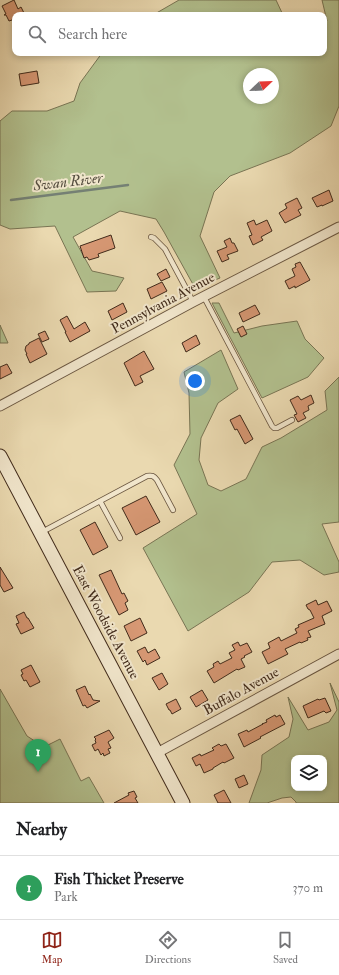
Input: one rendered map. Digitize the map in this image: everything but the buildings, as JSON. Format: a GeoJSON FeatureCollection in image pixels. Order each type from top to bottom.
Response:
{"type":"FeatureCollection","features":[{"type":"Feature","properties":{"kind":"main road","name":"East Woodside Avenue"},"geometry":{"type":"LineString","coordinates":[[0,456],[183,803]]}},
{"type":"Feature","properties":{"kind":"street","name":"Pennsylvania Avenue"},"geometry":{"type":"LineString","coordinates":[[0,406],[193,302],[339,227]]}},
{"type":"Feature","properties":{"kind":"street","name":"Buffalo Avenue"},"geometry":{"type":"LineString","coordinates":[[156,753],[339,654]]}},
{"type":"Feature","properties":{"kind":"lane"},"geometry":{"type":"LineString","coordinates":[[151,237],[159,242],[165,249],[193,302]]}},
{"type":"Feature","properties":{"kind":"lane"},"geometry":{"type":"LineString","coordinates":[[204,297],[272,426],[277,428],[292,420]]}},
{"type":"Feature","properties":{"kind":"lane"},"geometry":{"type":"LineString","coordinates":[[40,532],[147,476],[152,475],[157,480],[173,510]]}},
{"type":"Feature","properties":{"kind":"lane"},"geometry":{"type":"LineString","coordinates":[[100,501],[120,538]]}},
{"type":"Feature","properties":{"kind":"green space"},"geometry":{"type":"Polygon","coordinates":[[[179,0],[276,0],[282,12],[158,12],[179,0]]]}},
{"type":"Feature","properties":{"kind":"green space"},"geometry":{"type":"Polygon","coordinates":[[[322,0],[339,0],[339,106],[331,126],[290,153],[230,176],[214,192],[200,236],[220,278],[195,288],[156,219],[120,211],[73,237],[92,271],[124,278],[116,291],[87,292],[55,226],[10,229],[0,225],[0,121],[12,111],[47,111],[74,101],[80,83],[100,56],[327,56],[327,12],[325,12],[322,0]]]}},
{"type":"Feature","properties":{"kind":"green space"},"geometry":{"type":"Polygon","coordinates":[[[212,303],[219,303],[234,333],[262,326],[297,321],[305,339],[324,358],[308,377],[262,398],[212,303]]]}},
{"type":"Feature","properties":{"kind":"green space"},"geometry":{"type":"Polygon","coordinates":[[[0,325],[8,343],[0,343],[0,325]]]}},
{"type":"Feature","properties":{"kind":"green space"},"geometry":{"type":"Polygon","coordinates":[[[221,350],[238,389],[218,403],[201,438],[199,460],[208,485],[221,491],[246,479],[262,447],[281,438],[327,410],[325,391],[339,377],[339,522],[322,524],[339,562],[339,572],[324,575],[300,560],[272,562],[249,592],[188,631],[143,548],[197,514],[174,465],[190,434],[189,393],[184,372],[221,350]]]}},
{"type":"Feature","properties":{"kind":"green space"},"geometry":{"type":"Polygon","coordinates":[[[330,683],[339,702],[339,803],[296,803],[291,797],[282,798],[267,803],[249,803],[261,770],[262,755],[289,737],[293,719],[288,697],[308,730],[329,722],[337,710],[330,683]]]}},
{"type":"Feature","properties":{"kind":"green space"},"geometry":{"type":"Polygon","coordinates":[[[0,689],[27,736],[44,747],[60,739],[81,781],[89,777],[104,803],[0,803],[0,689]]]}},
{"type":"Feature","properties":{"kind":"waterway","name":"Swan River"},"geometry":{"type":"LineString","coordinates":[[11,200],[128,185]]}},
{"type":"Feature","properties":{"kind":"place","name":"Fish Thicket Preserve"},"geometry":{"type":"Point","coordinates":[38,772]}}]}
